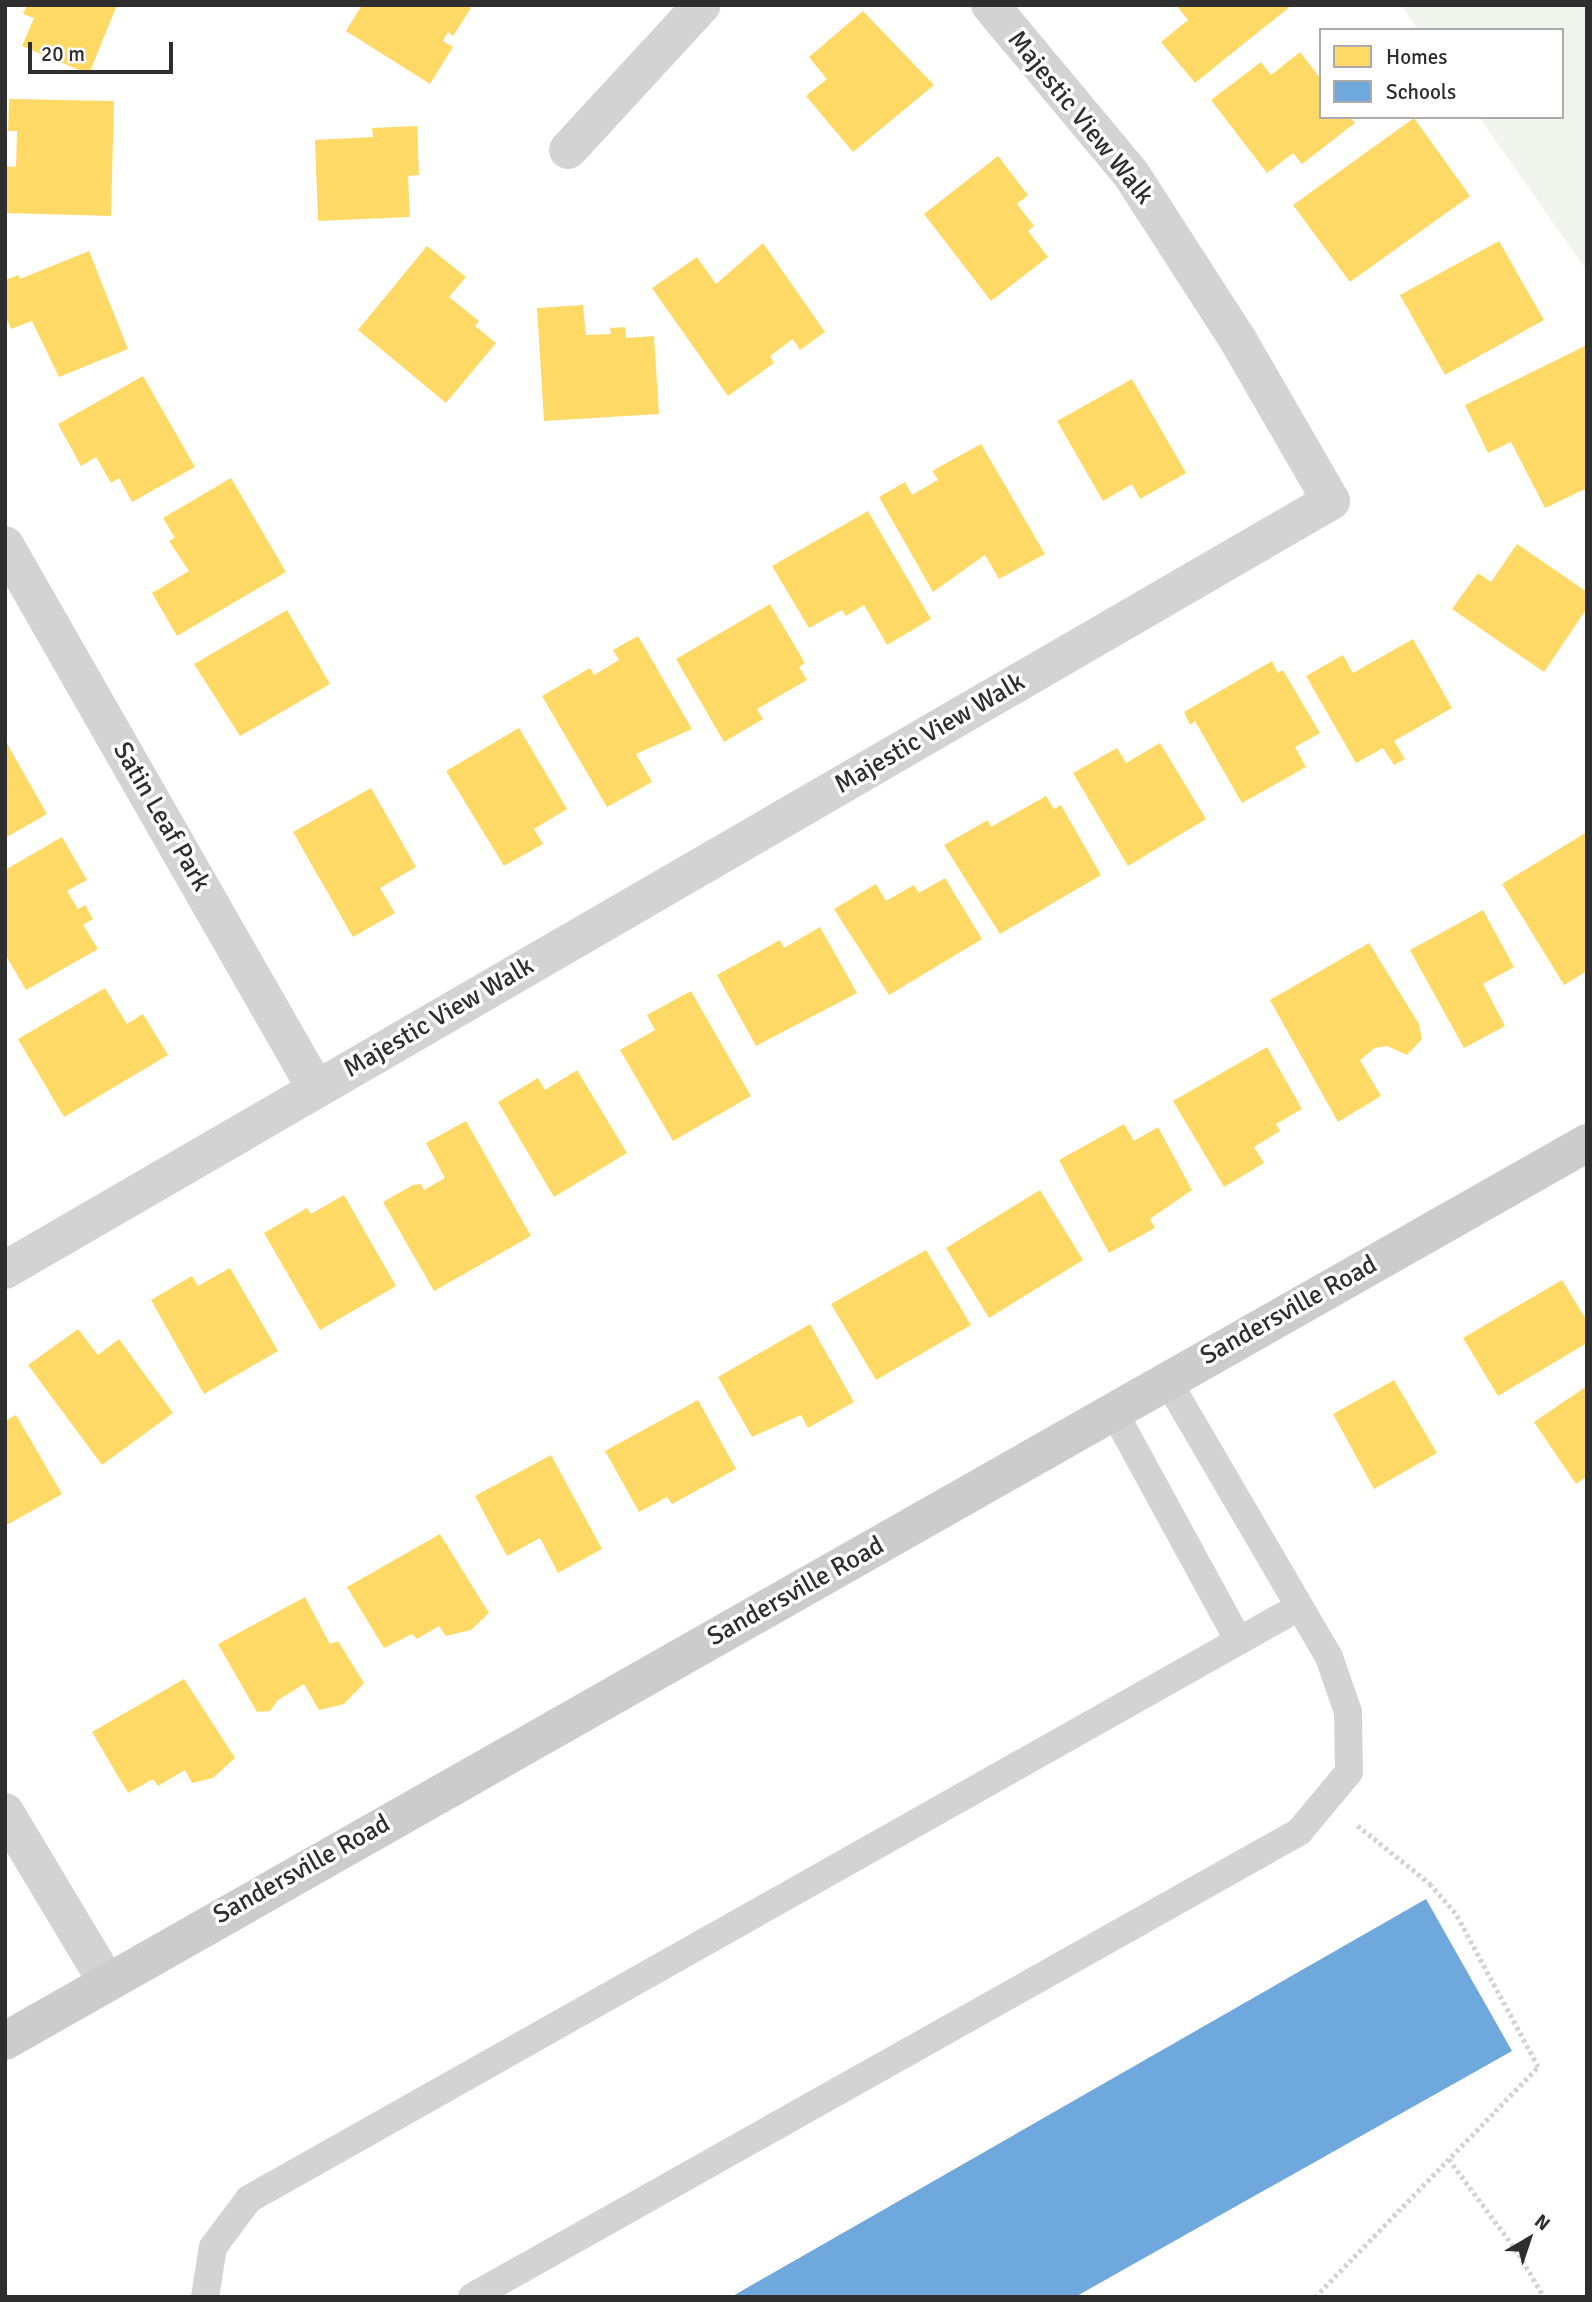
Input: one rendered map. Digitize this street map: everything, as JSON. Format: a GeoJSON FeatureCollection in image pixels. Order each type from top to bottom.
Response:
{"type":"FeatureCollection","features":[{"type":"Feature","properties":{"kind":"street"},"geometry":{"type":"LineString","coordinates":[[568,150],[702,5]]}},
{"type":"Feature","properties":{"kind":"street","name":"Majestic View Walk"},"geometry":{"type":"LineString","coordinates":[[5,1270],[1332,501],[1238,340],[1131,174],[990,5]]}},
{"type":"Feature","properties":{"kind":"street","name":"Satin Leaf Park"},"geometry":{"type":"LineString","coordinates":[[5,545],[316,1089]]}},
{"type":"Feature","properties":{"kind":"street","name":"Sandersville Road"},"geometry":{"type":"LineString","coordinates":[[5,2041],[1587,1143]]}},
{"type":"Feature","properties":{"kind":"street"},"geometry":{"type":"LineString","coordinates":[[5,1812],[106,1982]]}},
{"type":"Feature","properties":{"kind":"lane"},"geometry":{"type":"LineString","coordinates":[[472,2297],[1299,1832],[1349,1772],[1348,1712],[1329,1657],[1297,1608],[1167,1380]]}},
{"type":"Feature","properties":{"kind":"lane"},"geometry":{"type":"LineString","coordinates":[[1114,1412],[1238,1639]]}},
{"type":"Feature","properties":{"kind":"lane"},"geometry":{"type":"LineString","coordinates":[[205,2297],[213,2247],[249,2199],[1297,1608]]}},
{"type":"Feature","properties":{"kind":"path"},"geometry":{"type":"LineString","coordinates":[[1315,2297],[1538,2067],[1455,1913],[1431,1885],[1379,1843]]}},
{"type":"Feature","properties":{"kind":"path"},"geometry":{"type":"LineString","coordinates":[[1449,2160],[1544,2297]]}},
{"type":"Feature","properties":{"kind":"shaded area"},"geometry":{"type":"Polygon","coordinates":[[[1401,5],[1587,5],[1587,271],[1480,119],[1564,119],[1564,28],[1417,28],[1401,5]]]}},
{"type":"Feature","properties":{"kind":"building: Homes"},"geometry":{"type":"Polygon","coordinates":[[[27,5],[117,5],[89,74],[22,46],[34,18],[23,14],[27,5]]]}},
{"type":"Feature","properties":{"kind":"building: Homes"},"geometry":{"type":"Polygon","coordinates":[[[362,5],[467,5],[471,8],[453,36],[448,32],[443,41],[453,47],[430,84],[346,31],[362,5]]]}},
{"type":"Feature","properties":{"kind":"building: Homes"},"geometry":{"type":"Polygon","coordinates":[[[1176,5],[1292,5],[1195,83],[1161,42],[1188,20],[1176,5]]]}},
{"type":"Feature","properties":{"kind":"building: Homes"},"geometry":{"type":"Polygon","coordinates":[[[863,11],[934,85],[853,152],[806,96],[827,79],[809,57],[863,11]]]}},
{"type":"Feature","properties":{"kind":"building: Homes"},"geometry":{"type":"Polygon","coordinates":[[[1300,52],[1319,76],[1319,119],[1352,119],[1355,123],[1302,164],[1293,153],[1267,173],[1211,100],[1261,62],[1271,75],[1300,52]]]}},
{"type":"Feature","properties":{"kind":"building: Homes"},"geometry":{"type":"Polygon","coordinates":[[[9,99],[114,101],[111,216],[5,213],[5,166],[16,167],[17,131],[8,131],[9,99]]]}},
{"type":"Feature","properties":{"kind":"building: Homes"},"geometry":{"type":"Polygon","coordinates":[[[1413,119],[1470,196],[1350,282],[1293,205],[1413,119]]]}},
{"type":"Feature","properties":{"kind":"building: Homes"},"geometry":{"type":"Polygon","coordinates":[[[417,126],[419,175],[408,176],[410,217],[318,221],[315,140],[373,137],[372,128],[417,126]]]}},
{"type":"Feature","properties":{"kind":"building: Homes"},"geometry":{"type":"Polygon","coordinates":[[[998,156],[1028,195],[1017,204],[1034,226],[1028,231],[1048,257],[991,301],[924,214],[998,156]]]}},
{"type":"Feature","properties":{"kind":"building: Homes"},"geometry":{"type":"Polygon","coordinates":[[[1499,241],[1544,320],[1445,375],[1400,295],[1499,241]]]}},
{"type":"Feature","properties":{"kind":"building: Homes"},"geometry":{"type":"Polygon","coordinates":[[[763,243],[825,332],[800,350],[793,339],[770,356],[774,363],[728,396],[652,288],[697,257],[716,284],[763,243]]]}},
{"type":"Feature","properties":{"kind":"building: Homes"},"geometry":{"type":"Polygon","coordinates":[[[427,246],[466,277],[449,297],[479,321],[475,326],[496,343],[446,403],[358,330],[427,246]]]}},
{"type":"Feature","properties":{"kind":"building: Homes"},"geometry":{"type":"Polygon","coordinates":[[[89,251],[128,349],[59,377],[32,321],[11,329],[5,314],[5,280],[19,275],[20,279],[89,251]]]}},
{"type":"Feature","properties":{"kind":"building: Homes"},"geometry":{"type":"Polygon","coordinates":[[[583,305],[586,335],[611,334],[610,328],[625,327],[626,338],[654,336],[659,414],[544,421],[537,308],[583,305]]]}},
{"type":"Feature","properties":{"kind":"building: Homes"},"geometry":{"type":"Polygon","coordinates":[[[1587,345],[1587,488],[1545,508],[1511,442],[1488,453],[1465,405],[1587,345]]]}},
{"type":"Feature","properties":{"kind":"building: Homes"},"geometry":{"type":"Polygon","coordinates":[[[143,376],[195,467],[132,502],[119,478],[111,483],[96,457],[81,466],[58,424],[143,376]]]}},
{"type":"Feature","properties":{"kind":"building: Homes"},"geometry":{"type":"Polygon","coordinates":[[[1132,379],[1186,473],[1140,499],[1132,484],[1103,501],[1057,421],[1132,379]]]}},
{"type":"Feature","properties":{"kind":"building: Homes"},"geometry":{"type":"Polygon","coordinates":[[[981,444],[1045,554],[999,579],[985,555],[933,592],[879,497],[905,482],[912,495],[938,480],[932,471],[981,444]]]}},
{"type":"Feature","properties":{"kind":"building: Homes"},"geometry":{"type":"Polygon","coordinates":[[[231,478],[286,572],[177,636],[152,593],[189,571],[169,541],[175,538],[163,518],[231,478]]]}},
{"type":"Feature","properties":{"kind":"building: Homes"},"geometry":{"type":"Polygon","coordinates":[[[868,511],[931,619],[887,645],[864,605],[846,616],[842,610],[809,628],[772,566],[868,511]]]}},
{"type":"Feature","properties":{"kind":"building: Homes"},"geometry":{"type":"Polygon","coordinates":[[[1517,544],[1587,592],[1587,608],[1544,672],[1452,609],[1478,573],[1491,582],[1517,544]]]}},
{"type":"Feature","properties":{"kind":"building: Homes"},"geometry":{"type":"Polygon","coordinates":[[[770,604],[805,663],[799,667],[807,680],[757,709],[763,719],[724,742],[676,659],[770,604]]]}},
{"type":"Feature","properties":{"kind":"building: Homes"},"geometry":{"type":"Polygon","coordinates":[[[287,610],[330,684],[240,736],[194,664],[287,610]]]}},
{"type":"Feature","properties":{"kind":"building: Homes"},"geometry":{"type":"Polygon","coordinates":[[[638,636],[692,729],[636,754],[652,782],[607,807],[542,696],[590,668],[594,675],[619,660],[613,650],[638,636]]]}},
{"type":"Feature","properties":{"kind":"building: Homes"},"geometry":{"type":"Polygon","coordinates":[[[1413,639],[1452,708],[1394,741],[1405,759],[1394,765],[1383,748],[1356,763],[1306,676],[1343,655],[1353,673],[1413,639]]]}},
{"type":"Feature","properties":{"kind":"building: Homes"},"geometry":{"type":"Polygon","coordinates":[[[1272,661],[1278,673],[1283,670],[1320,733],[1295,747],[1306,767],[1242,803],[1195,721],[1190,725],[1184,712],[1272,661]]]}},
{"type":"Feature","properties":{"kind":"building: Homes"},"geometry":{"type":"Polygon","coordinates":[[[519,728],[567,809],[534,829],[543,844],[504,866],[446,771],[519,728]]]}},
{"type":"Feature","properties":{"kind":"building: Homes"},"geometry":{"type":"Polygon","coordinates":[[[5,740],[47,814],[5,838],[5,740]]]}},
{"type":"Feature","properties":{"kind":"building: Homes"},"geometry":{"type":"Polygon","coordinates":[[[1160,743],[1206,819],[1128,866],[1073,773],[1117,748],[1126,763],[1160,743]]]}},
{"type":"Feature","properties":{"kind":"building: Homes"},"geometry":{"type":"Polygon","coordinates":[[[371,788],[416,867],[380,888],[395,913],[353,937],[293,832],[371,788]]]}},
{"type":"Feature","properties":{"kind":"building: Homes"},"geometry":{"type":"Polygon","coordinates":[[[1046,796],[1054,809],[1061,805],[1101,875],[1000,934],[944,845],[988,820],[991,827],[1046,796]]]}},
{"type":"Feature","properties":{"kind":"building: Homes"},"geometry":{"type":"Polygon","coordinates":[[[1587,832],[1587,971],[1564,985],[1502,884],[1587,832]]]}},
{"type":"Feature","properties":{"kind":"building: Homes"},"geometry":{"type":"Polygon","coordinates":[[[62,837],[87,880],[67,891],[78,909],[85,905],[93,919],[83,925],[98,949],[26,990],[5,954],[5,870],[62,837]]]}},
{"type":"Feature","properties":{"kind":"building: Homes"},"geometry":{"type":"Polygon","coordinates":[[[945,878],[982,939],[889,995],[834,909],[876,884],[886,901],[914,885],[919,893],[945,878]]]}},
{"type":"Feature","properties":{"kind":"building: Homes"},"geometry":{"type":"Polygon","coordinates":[[[1483,910],[1514,967],[1483,984],[1505,1026],[1464,1048],[1410,950],[1483,910]]]}},
{"type":"Feature","properties":{"kind":"building: Homes"},"geometry":{"type":"Polygon","coordinates":[[[820,927],[857,993],[756,1046],[717,975],[780,940],[784,948],[820,927]]]}},
{"type":"Feature","properties":{"kind":"building: Homes"},"geometry":{"type":"Polygon","coordinates":[[[1369,943],[1419,1024],[1422,1039],[1407,1055],[1387,1046],[1375,1048],[1360,1060],[1381,1096],[1338,1122],[1270,1000],[1369,943]]]}},
{"type":"Feature","properties":{"kind":"building: Homes"},"geometry":{"type":"Polygon","coordinates":[[[105,988],[127,1024],[143,1014],[168,1055],[64,1117],[18,1039],[105,988]]]}},
{"type":"Feature","properties":{"kind":"building: Homes"},"geometry":{"type":"Polygon","coordinates":[[[691,991],[751,1096],[673,1141],[620,1050],[655,1030],[647,1015],[691,991]]]}},
{"type":"Feature","properties":{"kind":"building: Homes"},"geometry":{"type":"Polygon","coordinates":[[[1267,1047],[1302,1109],[1276,1124],[1280,1131],[1254,1147],[1264,1163],[1224,1187],[1173,1101],[1267,1047]]]}},
{"type":"Feature","properties":{"kind":"building: Homes"},"geometry":{"type":"Polygon","coordinates":[[[577,1070],[627,1153],[554,1197],[498,1102],[538,1078],[545,1090],[577,1070]]]}},
{"type":"Feature","properties":{"kind":"building: Homes"},"geometry":{"type":"Polygon","coordinates":[[[466,1121],[531,1236],[434,1291],[383,1202],[413,1185],[421,1184],[424,1190],[445,1178],[426,1143],[466,1121]]]}},
{"type":"Feature","properties":{"kind":"building: Homes"},"geometry":{"type":"Polygon","coordinates":[[[1124,1124],[1134,1141],[1158,1127],[1192,1190],[1150,1219],[1155,1228],[1109,1253],[1059,1160],[1124,1124]]]}},
{"type":"Feature","properties":{"kind":"building: Homes"},"geometry":{"type":"Polygon","coordinates":[[[1040,1190],[1083,1260],[989,1318],[946,1248],[1040,1190]]]}},
{"type":"Feature","properties":{"kind":"building: Homes"},"geometry":{"type":"Polygon","coordinates":[[[344,1195],[396,1286],[320,1330],[264,1233],[307,1208],[311,1214],[344,1195]]]}},
{"type":"Feature","properties":{"kind":"building: Homes"},"geometry":{"type":"Polygon","coordinates":[[[926,1250],[971,1325],[876,1380],[831,1304],[926,1250]]]}},
{"type":"Feature","properties":{"kind":"building: Homes"},"geometry":{"type":"Polygon","coordinates":[[[230,1268],[278,1351],[204,1394],[151,1300],[192,1276],[198,1286],[230,1268]]]}},
{"type":"Feature","properties":{"kind":"building: Homes"},"geometry":{"type":"Polygon","coordinates":[[[1562,1280],[1587,1321],[1587,1343],[1498,1396],[1463,1338],[1562,1280]]]}},
{"type":"Feature","properties":{"kind":"building: Homes"},"geometry":{"type":"Polygon","coordinates":[[[810,1324],[854,1402],[808,1428],[801,1415],[752,1437],[718,1377],[810,1324]]]}},
{"type":"Feature","properties":{"kind":"building: Homes"},"geometry":{"type":"Polygon","coordinates":[[[78,1329],[98,1355],[119,1339],[173,1413],[102,1465],[28,1365],[78,1329]]]}},
{"type":"Feature","properties":{"kind":"building: Homes"},"geometry":{"type":"Polygon","coordinates":[[[1394,1380],[1437,1453],[1374,1489],[1333,1414],[1394,1380]]]}},
{"type":"Feature","properties":{"kind":"building: Homes"},"geometry":{"type":"Polygon","coordinates":[[[1587,1386],[1587,1476],[1576,1484],[1534,1422],[1587,1386]]]}},
{"type":"Feature","properties":{"kind":"building: Homes"},"geometry":{"type":"Polygon","coordinates":[[[698,1400],[736,1469],[672,1504],[667,1497],[639,1512],[605,1451],[698,1400]]]}},
{"type":"Feature","properties":{"kind":"building: Homes"},"geometry":{"type":"Polygon","coordinates":[[[16,1415],[62,1494],[5,1526],[5,1421],[16,1415]]]}},
{"type":"Feature","properties":{"kind":"building: Homes"},"geometry":{"type":"Polygon","coordinates":[[[551,1455],[602,1549],[558,1573],[540,1538],[507,1556],[475,1496],[551,1455]]]}},
{"type":"Feature","properties":{"kind":"building: Homes"},"geometry":{"type":"Polygon","coordinates":[[[440,1534],[489,1613],[471,1630],[446,1636],[439,1626],[417,1639],[412,1634],[384,1648],[347,1587],[440,1534]]]}},
{"type":"Feature","properties":{"kind":"building: Homes"},"geometry":{"type":"Polygon","coordinates":[[[305,1597],[330,1644],[338,1641],[364,1683],[344,1704],[319,1710],[304,1684],[278,1700],[270,1711],[257,1712],[218,1644],[305,1597]]]}},
{"type":"Feature","properties":{"kind":"building: Homes"},"geometry":{"type":"Polygon","coordinates":[[[184,1679],[235,1758],[213,1778],[192,1783],[185,1770],[158,1786],[153,1779],[128,1793],[92,1732],[184,1679]]]}},
{"type":"Feature","properties":{"kind":"building: Schools"},"geometry":{"type":"Polygon","coordinates":[[[1426,1899],[1512,2051],[1075,2297],[731,2297],[1426,1899]]]}}]}
